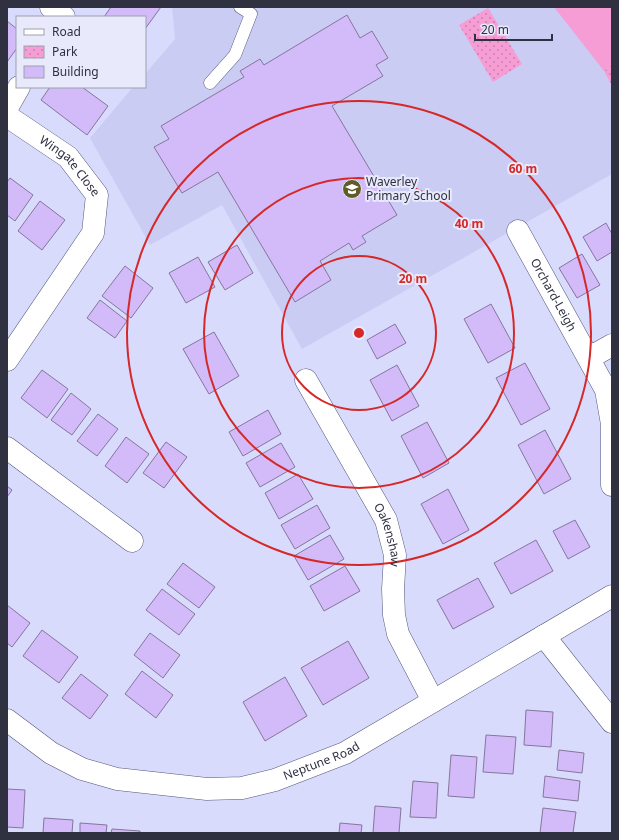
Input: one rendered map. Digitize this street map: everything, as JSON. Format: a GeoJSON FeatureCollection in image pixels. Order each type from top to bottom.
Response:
{"type":"FeatureCollection","features":[{"type":"Feature","properties":{"kind":"street"},"geometry":{"type":"LineString","coordinates":[[51,7],[63,16]]}},
{"type":"Feature","properties":{"kind":"street"},"geometry":{"type":"LineString","coordinates":[[68,16],[75,7]]}},
{"type":"Feature","properties":{"kind":"street"},"geometry":{"type":"LineString","coordinates":[[7,108],[18,88]]}},
{"type":"Feature","properties":{"kind":"street","name":"Wingate Close"},"geometry":{"type":"LineString","coordinates":[[7,116],[68,157],[97,195],[92,232],[7,360]]}},
{"type":"Feature","properties":{"kind":"street","name":"Orchard-Leigh"},"geometry":{"type":"LineString","coordinates":[[518,231],[606,390],[612,424],[612,485]]}},
{"type":"Feature","properties":{"kind":"street"},"geometry":{"type":"LineString","coordinates":[[589,358],[612,345]]}},
{"type":"Feature","properties":{"kind":"street","name":"Oakenshaw"},"geometry":{"type":"LineString","coordinates":[[306,380],[386,520],[395,555],[393,589],[394,615],[398,634],[433,701]]}},
{"type":"Feature","properties":{"kind":"street"},"geometry":{"type":"LineString","coordinates":[[7,448],[132,541]]}},
{"type":"Feature","properties":{"kind":"street","name":"Neptune Road"},"geometry":{"type":"LineString","coordinates":[[7,720],[51,753],[82,769],[110,777],[158,784],[207,789],[242,788],[275,780],[345,753],[612,596]]}},
{"type":"Feature","properties":{"kind":"street"},"geometry":{"type":"LineString","coordinates":[[544,636],[612,722]]}},
{"type":"Feature","properties":{"kind":"lane"},"geometry":{"type":"LineString","coordinates":[[210,83],[235,55],[251,14],[240,7]]}},
{"type":"Feature","properties":{"kind":"shaded area","name":"Waverley Primary School"},"geometry":{"type":"Polygon","coordinates":[[[172,7],[612,7],[612,65],[604,71],[612,86],[612,174],[302,349],[222,205],[150,245],[90,138],[132,88],[146,88],[146,73],[175,39],[172,7]]]}},
{"type":"Feature","properties":{"kind":"green space"},"geometry":{"type":"Polygon","coordinates":[[[554,7],[612,7],[612,65],[604,71],[554,7]]]}},
{"type":"Feature","properties":{"kind":"green space"},"geometry":{"type":"Polygon","coordinates":[[[488,8],[522,64],[493,82],[459,25],[488,8]]]}},
{"type":"Feature","properties":{"kind":"green space"},"geometry":{"type":"Polygon","coordinates":[[[612,65],[612,86],[604,71],[612,65]]]}},
{"type":"Feature","properties":{"kind":"building"},"geometry":{"type":"Polygon","coordinates":[[[111,7],[161,7],[146,28],[146,16],[105,16],[111,7]]]}},
{"type":"Feature","properties":{"kind":"building"},"geometry":{"type":"Polygon","coordinates":[[[347,15],[360,38],[372,31],[388,58],[376,65],[383,76],[332,106],[397,215],[362,236],[366,242],[353,250],[349,243],[320,261],[331,280],[295,302],[218,172],[182,193],[154,147],[169,139],[161,126],[244,77],[240,71],[260,59],[264,65],[347,15]]]}},
{"type":"Feature","properties":{"kind":"building"},"geometry":{"type":"Polygon","coordinates":[[[7,21],[16,28],[16,49],[7,62],[7,21]]]}},
{"type":"Feature","properties":{"kind":"building"},"geometry":{"type":"Polygon","coordinates":[[[49,88],[83,88],[108,106],[87,135],[41,100],[49,88]]]}},
{"type":"Feature","properties":{"kind":"building"},"geometry":{"type":"Polygon","coordinates":[[[10,178],[33,195],[15,221],[7,215],[7,182],[10,178]]]}},
{"type":"Feature","properties":{"kind":"building"},"geometry":{"type":"Polygon","coordinates":[[[40,201],[65,220],[42,250],[18,231],[40,201]]]}},
{"type":"Feature","properties":{"kind":"building"},"geometry":{"type":"Polygon","coordinates":[[[606,223],[612,234],[612,252],[597,261],[583,237],[606,223]]]}},
{"type":"Feature","properties":{"kind":"building"},"geometry":{"type":"Polygon","coordinates":[[[237,245],[253,273],[225,290],[208,262],[237,245]]]}},
{"type":"Feature","properties":{"kind":"building"},"geometry":{"type":"Polygon","coordinates":[[[582,254],[600,285],[577,298],[559,268],[582,254]]]}},
{"type":"Feature","properties":{"kind":"building"},"geometry":{"type":"Polygon","coordinates":[[[198,257],[215,287],[186,303],[169,273],[198,257]]]}},
{"type":"Feature","properties":{"kind":"building"},"geometry":{"type":"Polygon","coordinates":[[[125,266],[153,288],[131,318],[102,296],[125,266]]]}},
{"type":"Feature","properties":{"kind":"building"},"geometry":{"type":"Polygon","coordinates":[[[100,300],[127,321],[115,338],[87,318],[100,300]]]}},
{"type":"Feature","properties":{"kind":"building"},"geometry":{"type":"Polygon","coordinates":[[[491,304],[515,348],[488,363],[464,319],[491,304]]]}},
{"type":"Feature","properties":{"kind":"building"},"geometry":{"type":"Polygon","coordinates":[[[395,324],[406,343],[377,359],[367,340],[395,324]]]}},
{"type":"Feature","properties":{"kind":"building"},"geometry":{"type":"Polygon","coordinates":[[[214,332],[239,376],[209,394],[183,349],[214,332]]]}},
{"type":"Feature","properties":{"kind":"building"},"geometry":{"type":"Polygon","coordinates":[[[525,363],[550,409],[521,425],[496,378],[525,363]]]}},
{"type":"Feature","properties":{"kind":"building"},"geometry":{"type":"Polygon","coordinates":[[[397,365],[419,406],[392,421],[370,380],[397,365]]]}},
{"type":"Feature","properties":{"kind":"building"},"geometry":{"type":"Polygon","coordinates":[[[42,370],[68,389],[47,418],[21,398],[42,370]]]}},
{"type":"Feature","properties":{"kind":"building"},"geometry":{"type":"Polygon","coordinates":[[[71,393],[91,409],[72,435],[51,420],[71,393]]]}},
{"type":"Feature","properties":{"kind":"building"},"geometry":{"type":"Polygon","coordinates":[[[268,410],[281,434],[243,456],[229,432],[268,410]]]}},
{"type":"Feature","properties":{"kind":"building"},"geometry":{"type":"Polygon","coordinates":[[[98,414],[118,429],[97,456],[77,441],[98,414]]]}},
{"type":"Feature","properties":{"kind":"building"},"geometry":{"type":"Polygon","coordinates":[[[427,422],[449,463],[423,478],[401,436],[427,422]]]}},
{"type":"Feature","properties":{"kind":"building"},"geometry":{"type":"Polygon","coordinates":[[[545,430],[571,479],[544,494],[518,445],[545,430]]]}},
{"type":"Feature","properties":{"kind":"building"},"geometry":{"type":"Polygon","coordinates":[[[126,437],[149,454],[127,483],[105,466],[126,437]]]}},
{"type":"Feature","properties":{"kind":"building"},"geometry":{"type":"Polygon","coordinates":[[[166,442],[187,457],[164,488],[143,473],[166,442]]]}},
{"type":"Feature","properties":{"kind":"building"},"geometry":{"type":"Polygon","coordinates":[[[281,443],[295,467],[260,487],[246,463],[281,443]]]}},
{"type":"Feature","properties":{"kind":"building"},"geometry":{"type":"Polygon","coordinates":[[[298,474],[313,499],[279,519],[265,493],[298,474]]]}},
{"type":"Feature","properties":{"kind":"building"},"geometry":{"type":"Polygon","coordinates":[[[7,486],[12,490],[7,497],[7,486]]]}},
{"type":"Feature","properties":{"kind":"building"},"geometry":{"type":"Polygon","coordinates":[[[448,489],[469,530],[443,544],[421,504],[448,489]]]}},
{"type":"Feature","properties":{"kind":"building"},"geometry":{"type":"Polygon","coordinates":[[[317,505],[330,528],[295,549],[281,525],[317,505]]]}},
{"type":"Feature","properties":{"kind":"building"},"geometry":{"type":"Polygon","coordinates":[[[575,520],[590,547],[568,559],[553,531],[575,520]]]}},
{"type":"Feature","properties":{"kind":"building"},"geometry":{"type":"Polygon","coordinates":[[[330,535],[344,559],[308,580],[294,556],[330,535]]]}},
{"type":"Feature","properties":{"kind":"building"},"geometry":{"type":"Polygon","coordinates":[[[536,540],[553,571],[511,594],[494,563],[536,540]]]}},
{"type":"Feature","properties":{"kind":"building"},"geometry":{"type":"Polygon","coordinates":[[[183,563],[215,587],[199,608],[167,584],[183,563]]]}},
{"type":"Feature","properties":{"kind":"building"},"geometry":{"type":"Polygon","coordinates":[[[345,566],[360,591],[324,611],[310,586],[345,566]]]}},
{"type":"Feature","properties":{"kind":"building"},"geometry":{"type":"Polygon","coordinates":[[[478,578],[494,607],[453,629],[437,600],[478,578]]]}},
{"type":"Feature","properties":{"kind":"building"},"geometry":{"type":"Polygon","coordinates":[[[162,589],[195,614],[179,635],[146,610],[162,589]]]}},
{"type":"Feature","properties":{"kind":"building"},"geometry":{"type":"Polygon","coordinates":[[[7,605],[30,623],[12,647],[7,643],[7,605]]]}},
{"type":"Feature","properties":{"kind":"building"},"geometry":{"type":"Polygon","coordinates":[[[42,630],[78,657],[59,683],[23,656],[42,630]]]}},
{"type":"Feature","properties":{"kind":"building"},"geometry":{"type":"Polygon","coordinates":[[[150,633],[180,655],[163,678],[134,655],[150,633]]]}},
{"type":"Feature","properties":{"kind":"building"},"geometry":{"type":"Polygon","coordinates":[[[348,641],[369,678],[323,705],[301,668],[348,641]]]}},
{"type":"Feature","properties":{"kind":"building"},"geometry":{"type":"Polygon","coordinates":[[[142,671],[173,695],[156,718],[125,694],[142,671]]]}},
{"type":"Feature","properties":{"kind":"building"},"geometry":{"type":"Polygon","coordinates":[[[81,674],[108,695],[90,719],[62,698],[81,674]]]}},
{"type":"Feature","properties":{"kind":"building"},"geometry":{"type":"Polygon","coordinates":[[[285,677],[307,716],[265,741],[243,702],[285,677]]]}},
{"type":"Feature","properties":{"kind":"building"},"geometry":{"type":"Polygon","coordinates":[[[526,710],[553,712],[551,747],[524,745],[526,710]]]}},
{"type":"Feature","properties":{"kind":"building"},"geometry":{"type":"Polygon","coordinates":[[[486,735],[516,737],[513,774],[483,772],[486,735]]]}},
{"type":"Feature","properties":{"kind":"building"},"geometry":{"type":"Polygon","coordinates":[[[559,750],[584,753],[582,773],[557,770],[559,750]]]}},
{"type":"Feature","properties":{"kind":"building"},"geometry":{"type":"Polygon","coordinates":[[[451,755],[477,757],[474,798],[448,796],[451,755]]]}},
{"type":"Feature","properties":{"kind":"building"},"geometry":{"type":"Polygon","coordinates":[[[545,776],[580,781],[578,801],[543,797],[545,776]]]}},
{"type":"Feature","properties":{"kind":"building"},"geometry":{"type":"Polygon","coordinates":[[[413,781],[438,783],[436,818],[410,817],[413,781]]]}},
{"type":"Feature","properties":{"kind":"building"},"geometry":{"type":"Polygon","coordinates":[[[7,789],[25,790],[23,828],[7,827],[7,789]]]}},
{"type":"Feature","properties":{"kind":"building"},"geometry":{"type":"Polygon","coordinates":[[[375,806],[401,808],[399,833],[373,833],[375,806]]]}},
{"type":"Feature","properties":{"kind":"building"},"geometry":{"type":"Polygon","coordinates":[[[543,808],[576,812],[573,833],[540,833],[543,808]]]}},
{"type":"Feature","properties":{"kind":"building"},"geometry":{"type":"Polygon","coordinates":[[[44,818],[73,820],[72,833],[43,833],[44,818]]]}},
{"type":"Feature","properties":{"kind":"building"},"geometry":{"type":"Polygon","coordinates":[[[80,823],[107,825],[106,833],[80,833],[80,823]]]}},
{"type":"Feature","properties":{"kind":"building"},"geometry":{"type":"Polygon","coordinates":[[[340,823],[362,825],[361,833],[339,833],[340,823]]]}},
{"type":"Feature","properties":{"kind":"building"},"geometry":{"type":"Polygon","coordinates":[[[112,829],[140,831],[140,833],[111,833],[112,829]]]}},
{"type":"Feature","properties":{"kind":"place","name":"Waverley Primary School"},"geometry":{"type":"Point","coordinates":[352,189]}}]}
